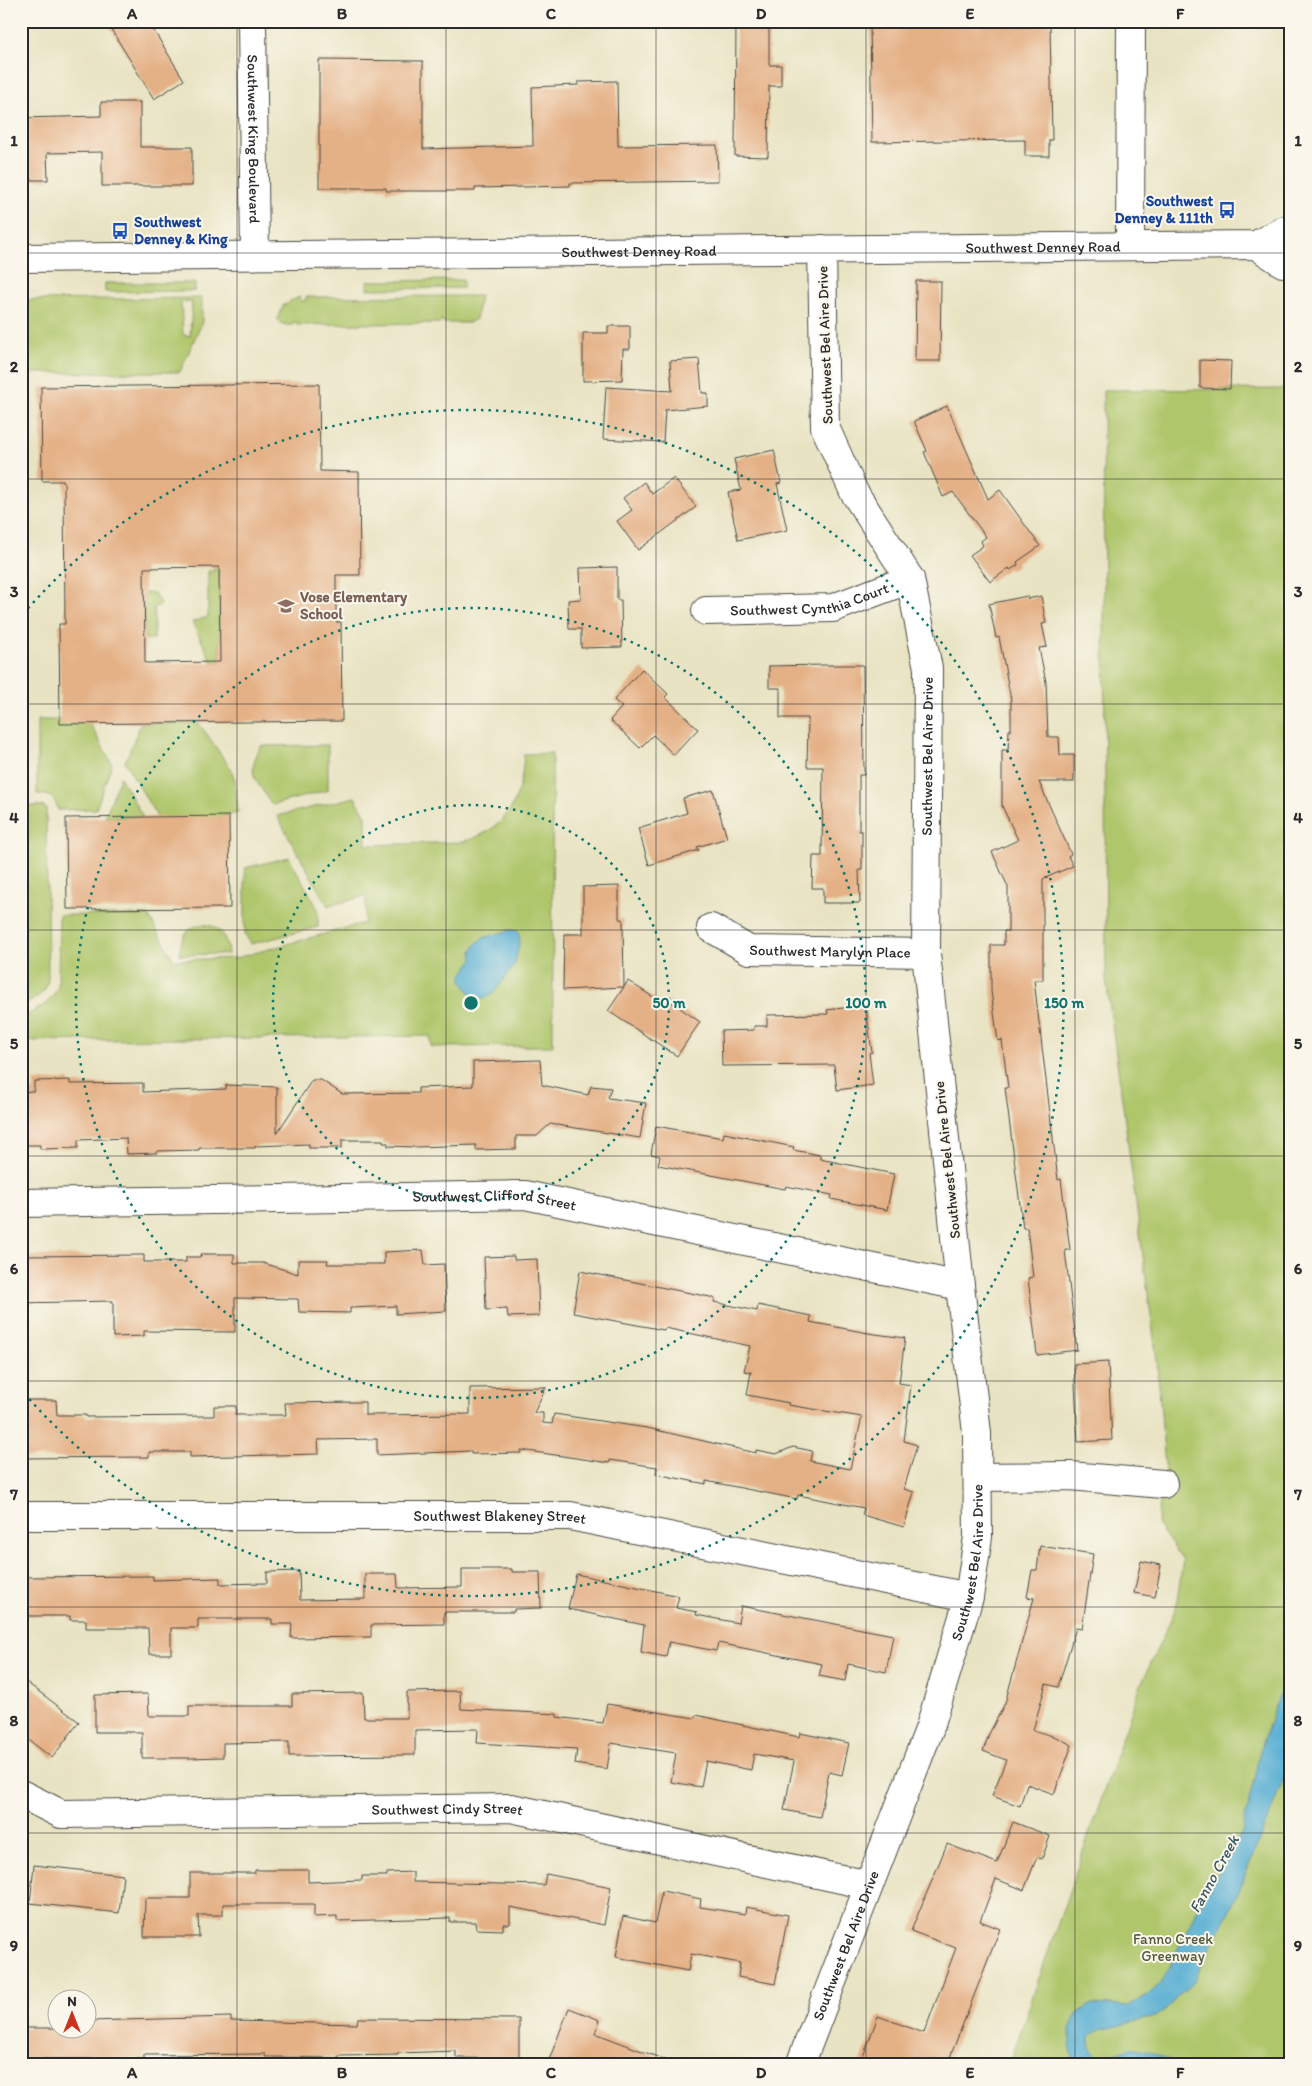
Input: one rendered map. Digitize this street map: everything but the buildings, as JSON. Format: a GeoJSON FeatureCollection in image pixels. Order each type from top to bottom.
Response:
{"type":"FeatureCollection","features":[{"type":"Feature","properties":{"kind":"street","name":"Southwest King Boulevard"},"geometry":{"type":"LineString","coordinates":[[252,21],[255,255]]}},
{"type":"Feature","properties":{"kind":"street"},"geometry":{"type":"LineString","coordinates":[[1130,21],[1130,246]]}},
{"type":"Feature","properties":{"kind":"street","name":"Southwest Denney Road"},"geometry":{"type":"LineString","coordinates":[[21,258],[1256,245],[1285,230],[1291,230]]}},
{"type":"Feature","properties":{"kind":"street"},"geometry":{"type":"LineString","coordinates":[[1256,245],[1283,263],[1291,262]]}},
{"type":"Feature","properties":{"kind":"street","name":"Southwest Bel Aire Drive"},"geometry":{"type":"LineString","coordinates":[[800,2065],[930,1727],[969,1597],[978,1537],[977,1434],[926,953],[928,668],[910,579],[854,492],[825,427],[822,249]]}},
{"type":"Feature","properties":{"kind":"street","name":"Southwest Cynthia Court"},"geometry":{"type":"LineString","coordinates":[[706,611],[833,608],[910,579]]}},
{"type":"Feature","properties":{"kind":"street","name":"Southwest Marylyn Place"},"geometry":{"type":"LineString","coordinates":[[711,928],[749,950],[926,953]]}},
{"type":"Feature","properties":{"kind":"street","name":"Southwest Clifford Street"},"geometry":{"type":"LineString","coordinates":[[21,1204],[525,1195],[960,1286]]}},
{"type":"Feature","properties":{"kind":"street"},"geometry":{"type":"LineString","coordinates":[[978,1477],[1070,1476],[1163,1484]]}},
{"type":"Feature","properties":{"kind":"street","name":"Southwest Blakeney Street"},"geometry":{"type":"LineString","coordinates":[[21,1516],[570,1516],[969,1597]]}},
{"type":"Feature","properties":{"kind":"street","name":"Southwest Cindy Street"},"geometry":{"type":"LineString","coordinates":[[21,1794],[61,1814],[511,1808],[869,1885]]}},
{"type":"Feature","properties":{"kind":"green space"},"geometry":{"type":"Polygon","coordinates":[[[463,280],[463,288],[367,289],[367,281],[463,280]]]}},
{"type":"Feature","properties":{"kind":"green space"},"geometry":{"type":"Polygon","coordinates":[[[105,283],[195,283],[195,291],[105,292],[105,283]]]}},
{"type":"Feature","properties":{"kind":"green space"},"geometry":{"type":"Polygon","coordinates":[[[480,296],[476,319],[469,323],[444,323],[441,320],[441,323],[297,325],[296,322],[293,322],[293,325],[286,325],[277,319],[284,304],[286,305],[300,297],[301,301],[305,301],[306,297],[480,296]]]}},
{"type":"Feature","properties":{"kind":"green space"},"geometry":{"type":"Polygon","coordinates":[[[202,298],[202,322],[180,372],[33,373],[21,389],[21,346],[29,346],[29,337],[21,337],[21,325],[29,325],[29,317],[21,316],[21,300],[202,298]],[[181,302],[183,335],[190,336],[192,302],[181,302]]]}},
{"type":"Feature","properties":{"kind":"green space","name":"Fanno Creek Greenway"},"geometry":{"type":"Polygon","coordinates":[[[1291,389],[1291,2065],[1009,2065],[1140,1687],[1176,1608],[1183,1560],[1157,1524],[1165,1466],[1157,1361],[1106,979],[1103,390],[1291,389]]]}},
{"type":"Feature","properties":{"kind":"green space"},"geometry":{"type":"Polygon","coordinates":[[[214,567],[219,567],[220,662],[212,662],[192,622],[208,617],[208,571],[214,571],[214,567]]]}},
{"type":"Feature","properties":{"kind":"green space"},"geometry":{"type":"Polygon","coordinates":[[[144,593],[154,593],[161,605],[154,607],[154,639],[145,639],[144,593]]]}},
{"type":"Feature","properties":{"kind":"green space"},"geometry":{"type":"Polygon","coordinates":[[[37,720],[88,720],[112,764],[96,809],[58,810],[51,798],[37,794],[37,720]]]}},
{"type":"Feature","properties":{"kind":"green space"},"geometry":{"type":"Polygon","coordinates":[[[141,723],[199,723],[231,769],[235,780],[238,813],[164,829],[125,762],[141,723]]]}},
{"type":"Feature","properties":{"kind":"green space"},"geometry":{"type":"Polygon","coordinates":[[[328,745],[328,790],[272,805],[254,777],[254,764],[261,746],[328,745]]]}},
{"type":"Feature","properties":{"kind":"green space"},"geometry":{"type":"Polygon","coordinates":[[[552,753],[553,1046],[431,1047],[430,1036],[21,1041],[21,1017],[38,1009],[52,998],[58,987],[59,915],[148,915],[174,960],[236,958],[365,923],[366,896],[328,906],[277,816],[355,797],[366,816],[366,845],[462,842],[492,829],[510,810],[520,785],[524,754],[552,753]]]}},
{"type":"Feature","properties":{"kind":"green space"},"geometry":{"type":"Polygon","coordinates":[[[120,777],[143,817],[105,817],[120,777]]]}},
{"type":"Feature","properties":{"kind":"green space"},"geometry":{"type":"Polygon","coordinates":[[[21,806],[41,806],[46,808],[48,980],[42,993],[21,1006],[21,806]]]}},
{"type":"Feature","properties":{"kind":"green space"},"geometry":{"type":"Polygon","coordinates":[[[289,857],[318,909],[318,927],[251,944],[245,934],[245,868],[289,857]]]}},
{"type":"Feature","properties":{"kind":"green space"},"geometry":{"type":"Polygon","coordinates":[[[199,925],[212,926],[221,932],[226,942],[228,954],[180,955],[184,936],[199,925]]]}},
{"type":"Feature","properties":{"kind":"water"},"geometry":{"type":"Polygon","coordinates":[[[510,930],[518,931],[520,939],[515,964],[493,994],[486,998],[473,997],[462,981],[462,975],[473,959],[472,951],[483,938],[510,930]]]}},
{"type":"Feature","properties":{"kind":"water"},"geometry":{"type":"Polygon","coordinates":[[[1291,1671],[1291,1740],[1286,1773],[1238,1893],[1195,1979],[1166,2009],[1155,2017],[1100,2030],[1090,2036],[1091,2049],[1099,2058],[1107,2057],[1125,2049],[1134,2048],[1148,2051],[1182,2065],[1075,2065],[1070,2045],[1070,2029],[1077,2014],[1092,2004],[1126,2006],[1149,1994],[1162,1982],[1199,1906],[1242,1832],[1260,1751],[1282,1687],[1291,1671]]]}},
{"type":"Feature","properties":{"kind":"place","name":"Southwest Denney & 111th"},"geometry":{"type":"Point","coordinates":[1227,210]}},
{"type":"Feature","properties":{"kind":"place","name":"Southwest Denney & King"},"geometry":{"type":"Point","coordinates":[120,231]}},
{"type":"Feature","properties":{"kind":"place","name":"Vose Elementary School"},"geometry":{"type":"Point","coordinates":[286,606]}},
{"type":"Feature","properties":{"kind":"water label","name":"Fanno Creek"},"geometry":{"type":"Point","coordinates":[1214,1874]}}]}
